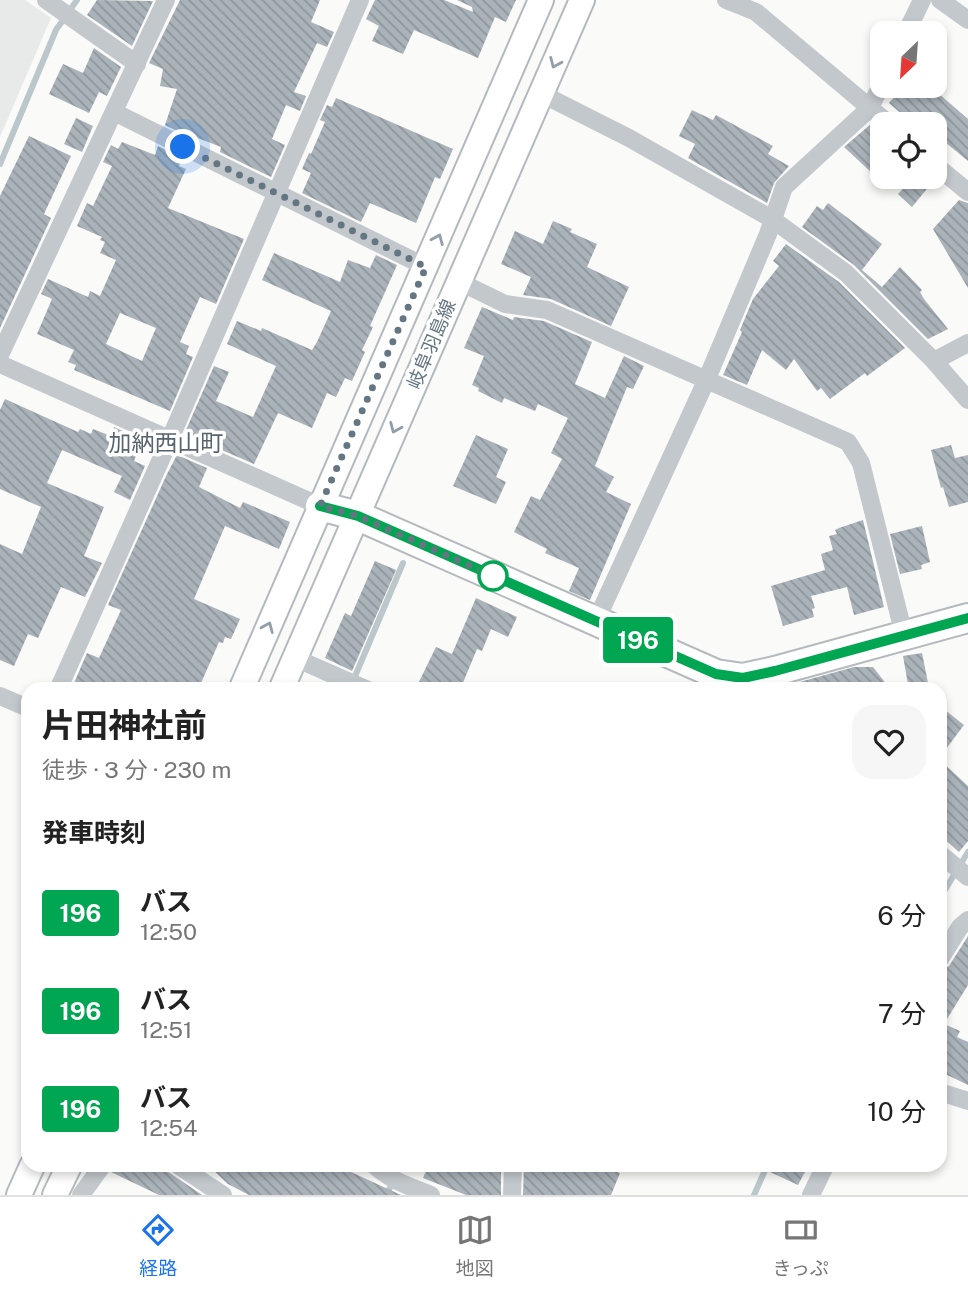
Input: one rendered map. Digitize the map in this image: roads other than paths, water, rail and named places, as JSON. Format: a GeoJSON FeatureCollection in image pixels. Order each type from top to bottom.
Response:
{"type":"FeatureCollection","features":[{"type":"Feature","properties":{"kind":"main road","name":"岐阜羽島線"},"geometry":{"type":"LineString","coordinates":[[244,682],[541,0]]}},
{"type":"Feature","properties":{"kind":"main road","name":"岐阜羽島線"},"geometry":{"type":"LineString","coordinates":[[284,682],[582,0]]}},
{"type":"Feature","properties":{"kind":"main road"},"geometry":{"type":"LineString","coordinates":[[320,506],[358,516],[716,674],[726,682]]}},
{"type":"Feature","properties":{"kind":"main road"},"geometry":{"type":"LineString","coordinates":[[730,682],[743,678],[781,680],[904,635],[968,618]]}},
{"type":"Feature","properties":{"kind":"main road"},"geometry":{"type":"LineString","coordinates":[[19,1195],[29,1172]]}},
{"type":"Feature","properties":{"kind":"main road"},"geometry":{"type":"LineString","coordinates":[[55,1195],[66,1172]]}},
{"type":"Feature","properties":{"kind":"street"},"geometry":{"type":"LineString","coordinates":[[0,355],[166,0]]}},
{"type":"Feature","properties":{"kind":"street"},"geometry":{"type":"LineString","coordinates":[[62,682],[360,0]]}},
{"type":"Feature","properties":{"kind":"street"},"geometry":{"type":"LineString","coordinates":[[726,0],[756,12],[875,112]]}},
{"type":"Feature","properties":{"kind":"street"},"geometry":{"type":"LineString","coordinates":[[912,21],[922,0]]}},
{"type":"Feature","properties":{"kind":"street"},"geometry":{"type":"LineString","coordinates":[[940,0],[968,20]]}},
{"type":"Feature","properties":{"kind":"street"},"geometry":{"type":"LineString","coordinates":[[50,3],[137,64]]}},
{"type":"Feature","properties":{"kind":"street"},"geometry":{"type":"LineString","coordinates":[[542,94],[629,138],[772,219],[846,273],[934,361],[968,400]]}},
{"type":"Feature","properties":{"kind":"street"},"geometry":{"type":"LineString","coordinates":[[596,621],[706,382],[768,234],[784,187],[870,108],[875,98]]}},
{"type":"Feature","properties":{"kind":"street"},"geometry":{"type":"LineString","coordinates":[[114,112],[426,267]]}},
{"type":"Feature","properties":{"kind":"street"},"geometry":{"type":"LineString","coordinates":[[947,175],[968,192]]}},
{"type":"Feature","properties":{"kind":"street"},"geometry":{"type":"LineString","coordinates":[[458,281],[505,304],[547,310],[848,442],[861,463],[904,635]]}},
{"type":"Feature","properties":{"kind":"street"},"geometry":{"type":"LineString","coordinates":[[934,361],[968,343]]}},
{"type":"Feature","properties":{"kind":"street"},"geometry":{"type":"LineString","coordinates":[[0,364],[320,506]]}},
{"type":"Feature","properties":{"kind":"street"},"geometry":{"type":"LineString","coordinates":[[295,658],[350,682]]}},
{"type":"Feature","properties":{"kind":"street"},"geometry":{"type":"LineString","coordinates":[[0,696],[21,705]]}},
{"type":"Feature","properties":{"kind":"street"},"geometry":{"type":"LineString","coordinates":[[947,860],[968,877]]}},
{"type":"Feature","properties":{"kind":"street"},"geometry":{"type":"LineString","coordinates":[[947,948],[960,927],[968,920]]}},
{"type":"Feature","properties":{"kind":"street"},"geometry":{"type":"LineString","coordinates":[[947,1094],[968,1101]]}},
{"type":"Feature","properties":{"kind":"street"},"geometry":{"type":"LineString","coordinates":[[81,1195],[98,1172]]}},
{"type":"Feature","properties":{"kind":"street"},"geometry":{"type":"LineString","coordinates":[[188,1172],[223,1195]]}},
{"type":"Feature","properties":{"kind":"street"},"geometry":{"type":"LineString","coordinates":[[382,1172],[431,1195]]}},
{"type":"Feature","properties":{"kind":"street"},"geometry":{"type":"LineString","coordinates":[[512,1195],[513,1172]]}},
{"type":"Feature","properties":{"kind":"street"},"geometry":{"type":"LineString","coordinates":[[816,1194],[823,1172]]}},
{"type":"Feature","properties":{"kind":"waterway"},"geometry":{"type":"LineString","coordinates":[[0,164],[56,30],[77,0]]}},
{"type":"Feature","properties":{"kind":"waterway"},"geometry":{"type":"LineString","coordinates":[[353,681],[403,563]]}},
{"type":"Feature","properties":{"kind":"waterway"},"geometry":{"type":"LineString","coordinates":[[947,886],[968,852]]}},
{"type":"Feature","properties":{"kind":"waterway"},"geometry":{"type":"LineString","coordinates":[[387,1195],[397,1172]]}},
{"type":"Feature","properties":{"kind":"waterway"},"geometry":{"type":"LineString","coordinates":[[754,1195],[764,1172]]}},
{"type":"Feature","properties":{"kind":"district","name":"加納西山町"},"geometry":{"type":"Point","coordinates":[166,443]}}]}
